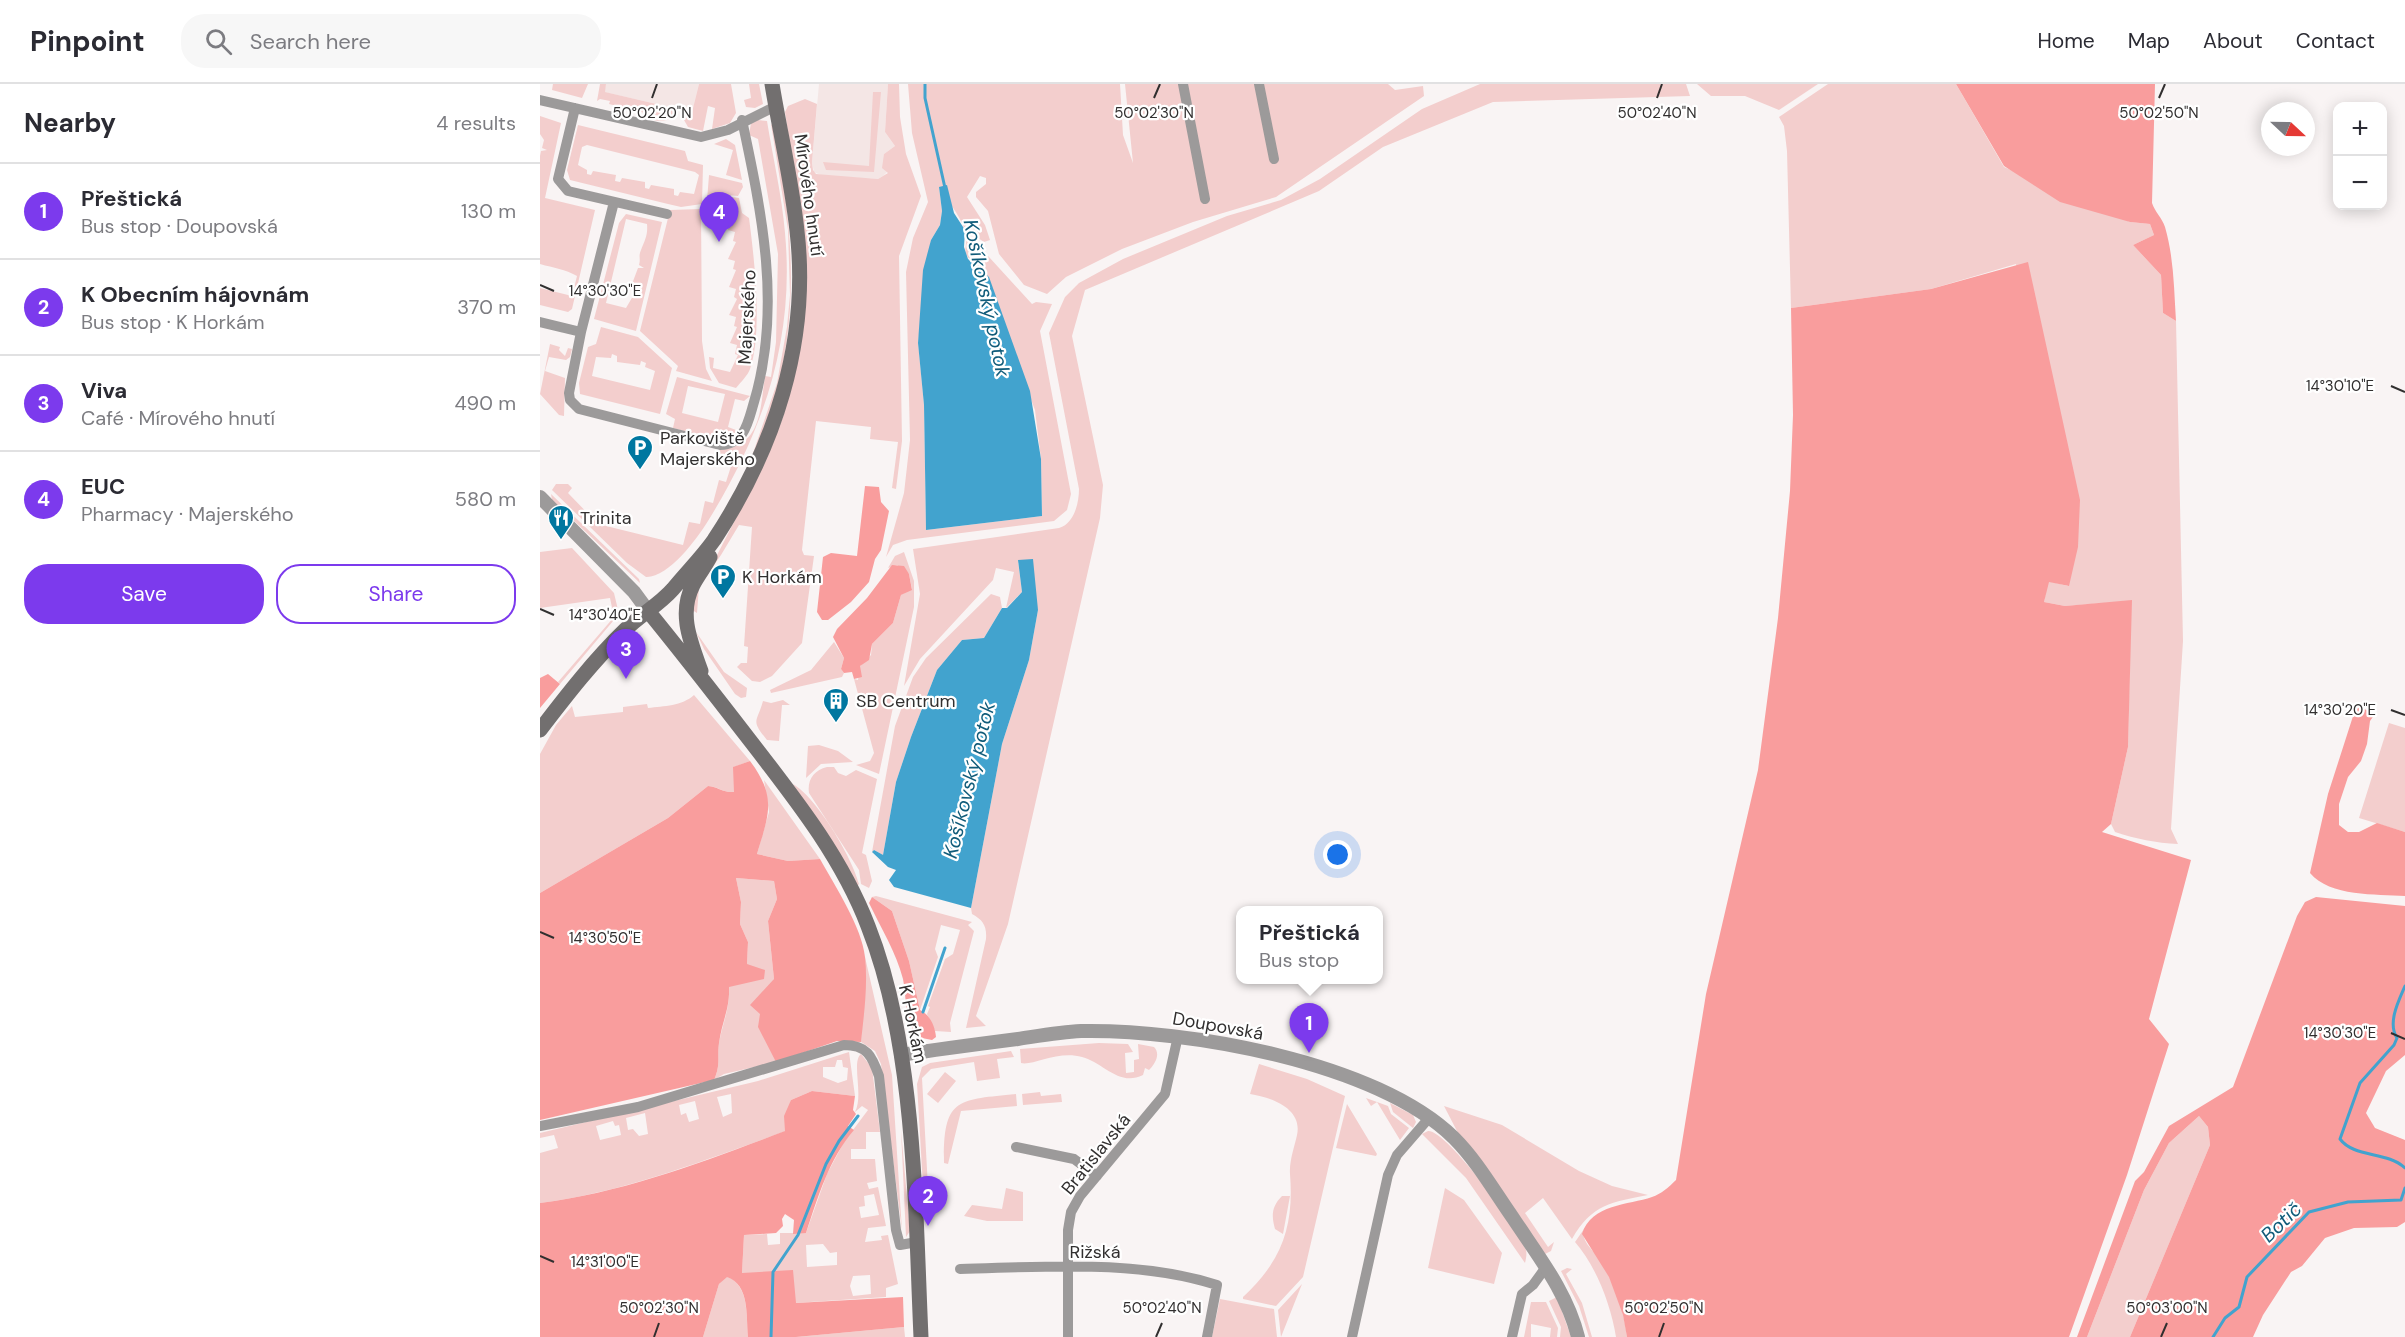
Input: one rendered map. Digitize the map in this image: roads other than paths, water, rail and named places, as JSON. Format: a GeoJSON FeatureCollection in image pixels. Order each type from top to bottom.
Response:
{"type":"FeatureCollection","features":[{"type":"Feature","properties":{"kind":"main road","name":"Mírového hnutí"},"geometry":{"type":"LineString","coordinates":[[540,730],[609,647],[630,625],[671,591],[712,542],[763,452],[784,393],[794,341],[799,297],[798,233],[772,84]]}},
{"type":"Feature","properties":{"kind":"main road"},"geometry":{"type":"LineString","coordinates":[[705,683],[685,616],[690,591],[710,557],[712,542]]}},
{"type":"Feature","properties":{"kind":"main road","name":"K Horkám"},"geometry":{"type":"LineString","coordinates":[[648,611],[814,826],[846,879],[873,936],[901,1055],[917,1242],[921,1337]]}},
{"type":"Feature","properties":{"kind":"street"},"geometry":{"type":"LineString","coordinates":[[1183,84],[1205,199]]}},
{"type":"Feature","properties":{"kind":"street"},"geometry":{"type":"LineString","coordinates":[[1259,84],[1274,159]]}},
{"type":"Feature","properties":{"kind":"street"},"geometry":{"type":"LineString","coordinates":[[540,100],[701,137],[728,130],[742,120],[776,106]]}},
{"type":"Feature","properties":{"kind":"street"},"geometry":{"type":"LineString","coordinates":[[575,108],[558,179],[568,191],[667,214]]}},
{"type":"Feature","properties":{"kind":"street","name":"Majerského"},"geometry":{"type":"LineString","coordinates":[[581,332],[569,385],[570,400],[579,409],[720,445],[733,443],[743,435],[762,369],[768,296],[761,210],[742,120]]}},
{"type":"Feature","properties":{"kind":"street"},"geometry":{"type":"LineString","coordinates":[[540,322],[581,332],[614,202]]}},
{"type":"Feature","properties":{"kind":"street"},"geometry":{"type":"LineString","coordinates":[[540,497],[634,592],[648,611]]}},
{"type":"Feature","properties":{"kind":"street","name":"Doupovská"},"geometry":{"type":"LineString","coordinates":[[901,1055],[1078,1031],[1128,1032],[1178,1036],[1292,1058],[1382,1092],[1429,1118],[1453,1137],[1474,1161],[1546,1268],[1566,1302],[1578,1337]]}},
{"type":"Feature","properties":{"kind":"street","name":"Bratislavská"},"geometry":{"type":"LineString","coordinates":[[1068,1337],[1068,1230],[1071,1212],[1080,1196],[1166,1094],[1178,1036]]}},
{"type":"Feature","properties":{"kind":"street"},"geometry":{"type":"LineString","coordinates":[[540,1126],[638,1107],[844,1046],[862,1048],[873,1056],[879,1076],[896,1230],[900,1245],[917,1242]]}},
{"type":"Feature","properties":{"kind":"street"},"geometry":{"type":"LineString","coordinates":[[1352,1337],[1388,1175],[1397,1155],[1429,1118]]}},
{"type":"Feature","properties":{"kind":"street"},"geometry":{"type":"LineString","coordinates":[[1016,1147],[1074,1159],[1097,1176]]}},
{"type":"Feature","properties":{"kind":"street"},"geometry":{"type":"LineString","coordinates":[[1512,1337],[1522,1294],[1533,1285],[1546,1268]]}},
{"type":"Feature","properties":{"kind":"street","name":"Rižská"},"geometry":{"type":"LineString","coordinates":[[960,1269],[1148,1269],[1218,1285],[1207,1337]]}},
{"type":"Feature","properties":{"kind":"water"},"geometry":{"type":"Polygon","coordinates":[[[947,185],[954,213],[965,230],[964,247],[968,259],[989,277],[1030,391],[1041,459],[1042,516],[926,530],[924,405],[918,343],[923,270],[931,240],[940,225],[942,211],[939,187],[947,185]]]}},
{"type":"Feature","properties":{"kind":"water"},"geometry":{"type":"Polygon","coordinates":[[[1033,559],[1038,610],[1029,660],[1002,744],[971,908],[894,887],[889,880],[896,870],[888,867],[872,852],[874,850],[883,855],[896,782],[937,670],[962,640],[984,638],[1002,608],[1007,608],[1022,592],[1018,560],[1033,559]]]}},
{"type":"Feature","properties":{"kind":"waterway","name":"Košíkovský potok"},"geometry":{"type":"LineString","coordinates":[[925,84],[925,98],[945,188]]}},
{"type":"Feature","properties":{"kind":"waterway","name":"Košíkovský potok"},"geometry":{"type":"LineString","coordinates":[[923,1012],[945,948]]}},
{"type":"Feature","properties":{"kind":"waterway","name":"Botič"},"geometry":{"type":"LineString","coordinates":[[2405,986],[2394,1019],[2393,1026],[2397,1038],[2394,1045],[2360,1083],[2340,1139],[2354,1149],[2389,1159],[2405,1168]]}},
{"type":"Feature","properties":{"kind":"waterway","name":"Košíkovský potok"},"geometry":{"type":"LineString","coordinates":[[771,1337],[773,1272],[798,1235],[826,1164],[839,1141],[858,1116]]}},
{"type":"Feature","properties":{"kind":"waterway","name":"Botič"},"geometry":{"type":"LineString","coordinates":[[2213,1337],[2225,1318],[2239,1307],[2247,1277],[2309,1212],[2348,1202],[2401,1200],[2405,1188]]}},
{"type":"Feature","properties":{"kind":"place","name":"EUC"},"geometry":{"type":"Point","coordinates":[719,242]}},
{"type":"Feature","properties":{"kind":"place","name":"Parkoviště Majerského"},"geometry":{"type":"Point","coordinates":[640,471]}},
{"type":"Feature","properties":{"kind":"place","name":"Trinita"},"geometry":{"type":"Point","coordinates":[561,541]}},
{"type":"Feature","properties":{"kind":"place","name":"K Horkám"},"geometry":{"type":"Point","coordinates":[723,600]}},
{"type":"Feature","properties":{"kind":"place","name":"Viva"},"geometry":{"type":"Point","coordinates":[626,679]}},
{"type":"Feature","properties":{"kind":"place","name":"SB Centrum"},"geometry":{"type":"Point","coordinates":[836,724]}},
{"type":"Feature","properties":{"kind":"place","name":"Přeštická"},"geometry":{"type":"Point","coordinates":[1309,1053]}},
{"type":"Feature","properties":{"kind":"place","name":"K Obecním hájovnám"},"geometry":{"type":"Point","coordinates":[928,1226]}}]}
